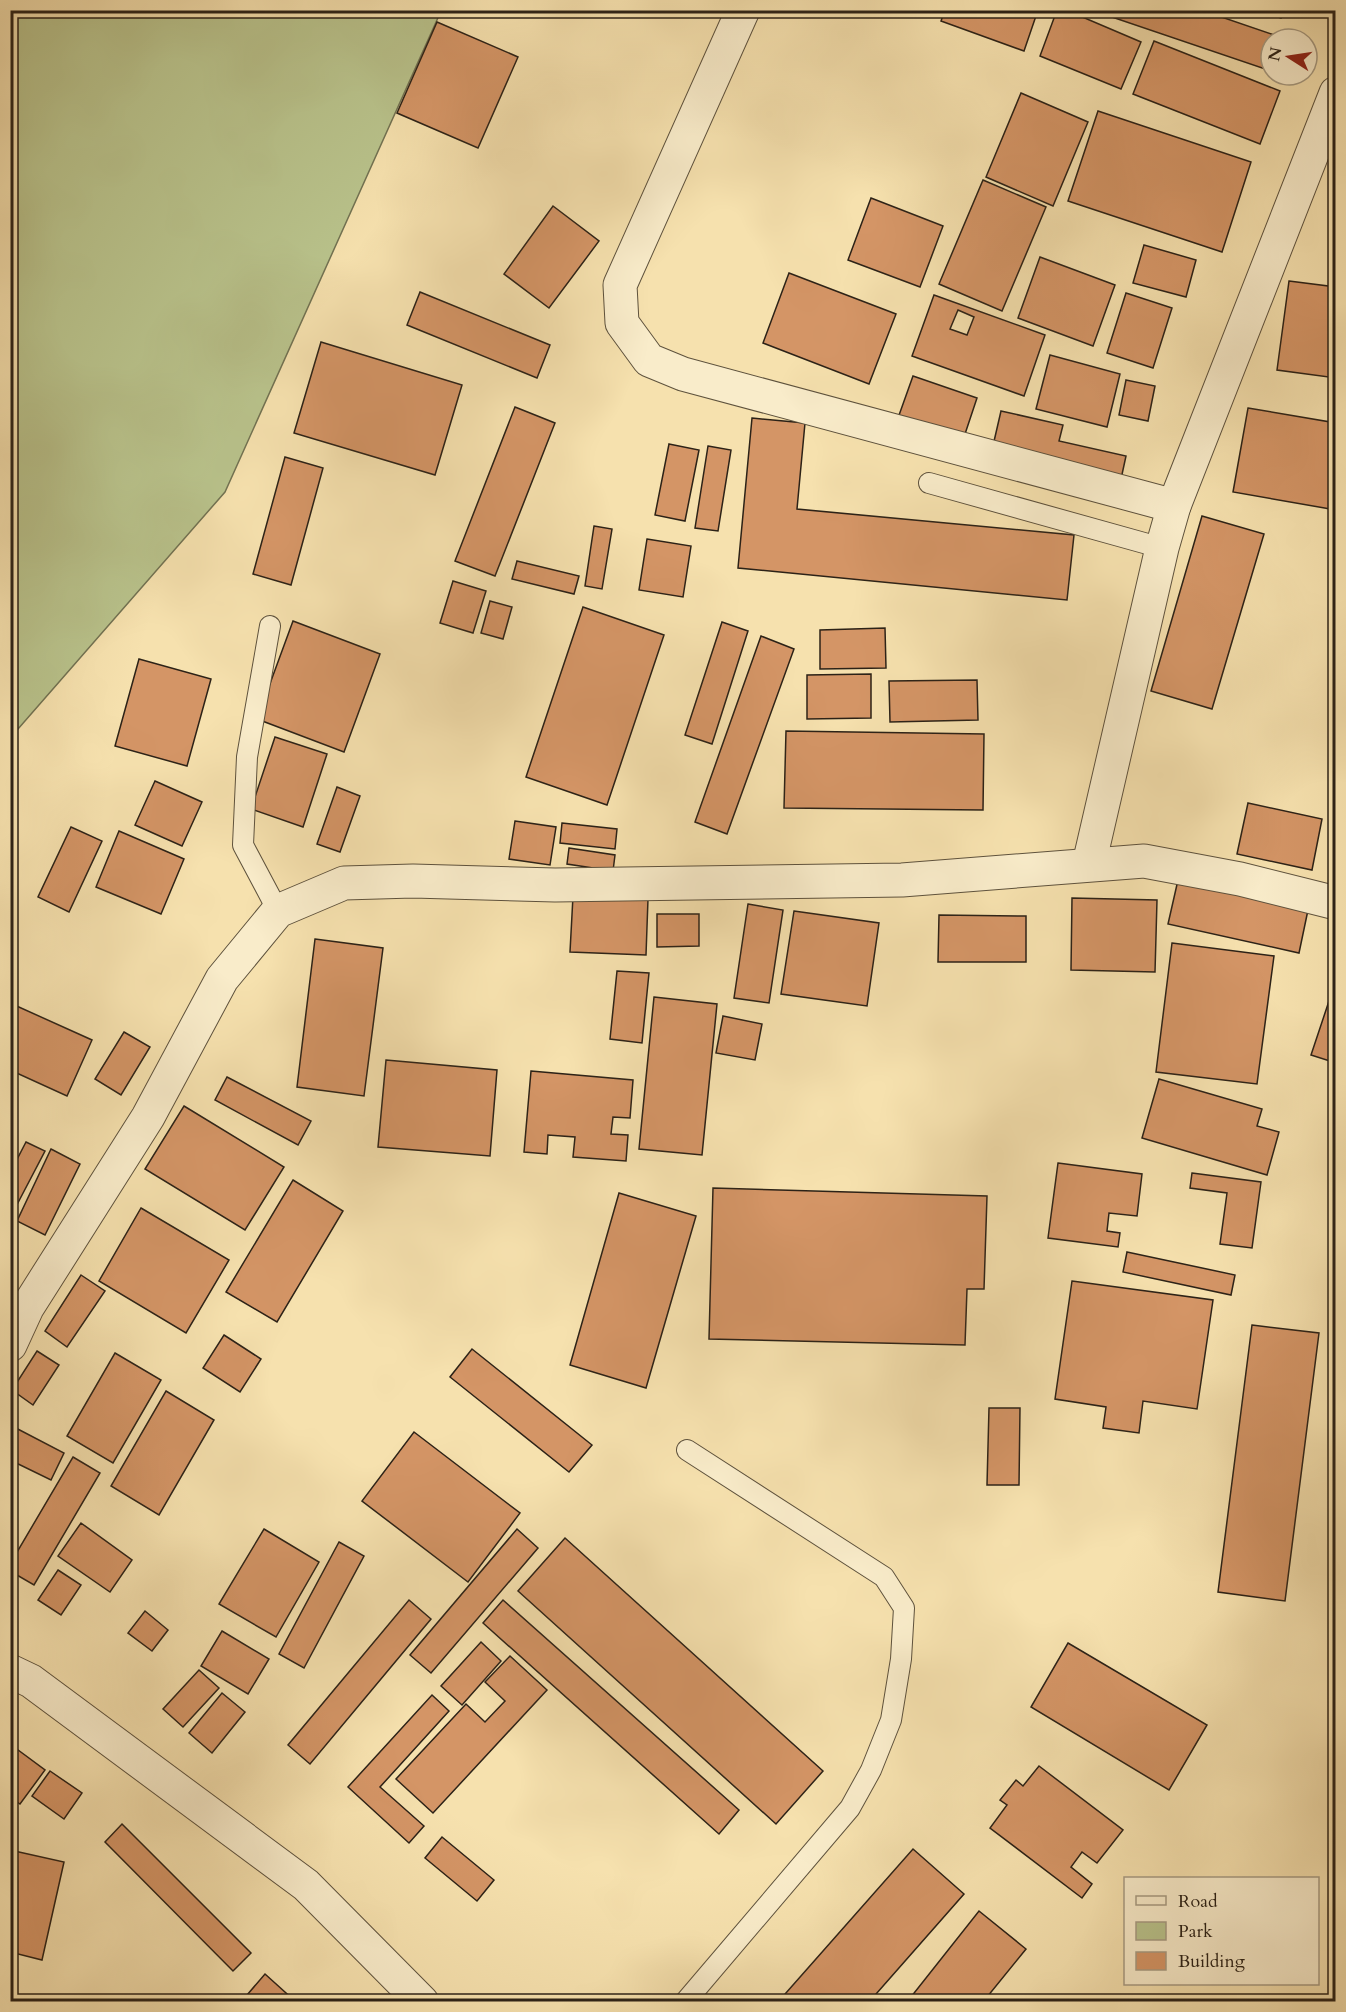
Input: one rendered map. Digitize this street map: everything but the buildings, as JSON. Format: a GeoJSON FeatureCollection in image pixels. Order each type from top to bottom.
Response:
{"type":"FeatureCollection","features":[{"type":"Feature","properties":{"kind":"street"},"geometry":{"type":"LineString","coordinates":[[743,10],[620,285],[622,323],[650,360],[683,374],[868,426],[1174,506]]}},
{"type":"Feature","properties":{"kind":"street"},"geometry":{"type":"LineString","coordinates":[[1089,864],[1162,548],[1174,506],[1335,93]]}},
{"type":"Feature","properties":{"kind":"street"},"geometry":{"type":"LineString","coordinates":[[10,1345],[27,1308],[148,1117],[222,980],[278,911],[344,883],[413,881],[555,885],[902,880],[1144,861],[1240,879],[1335,903]]}},
{"type":"Feature","properties":{"kind":"street"},"geometry":{"type":"LineString","coordinates":[[10,1671],[32,1681],[306,1885],[422,2001]]}},
{"type":"Feature","properties":{"kind":"lane"},"geometry":{"type":"LineString","coordinates":[[929,483],[1162,548]]}},
{"type":"Feature","properties":{"kind":"lane"},"geometry":{"type":"LineString","coordinates":[[270,626],[247,757],[243,845],[278,911]]}},
{"type":"Feature","properties":{"kind":"lane"},"geometry":{"type":"LineString","coordinates":[[685,2001],[850,1808],[871,1770],[891,1720],[901,1659],[904,1608],[884,1577],[687,1450]]}},
{"type":"Feature","properties":{"kind":"green space"},"geometry":{"type":"Polygon","coordinates":[[[11,10],[441,11],[225,492],[11,737],[11,10]]]}}]}
